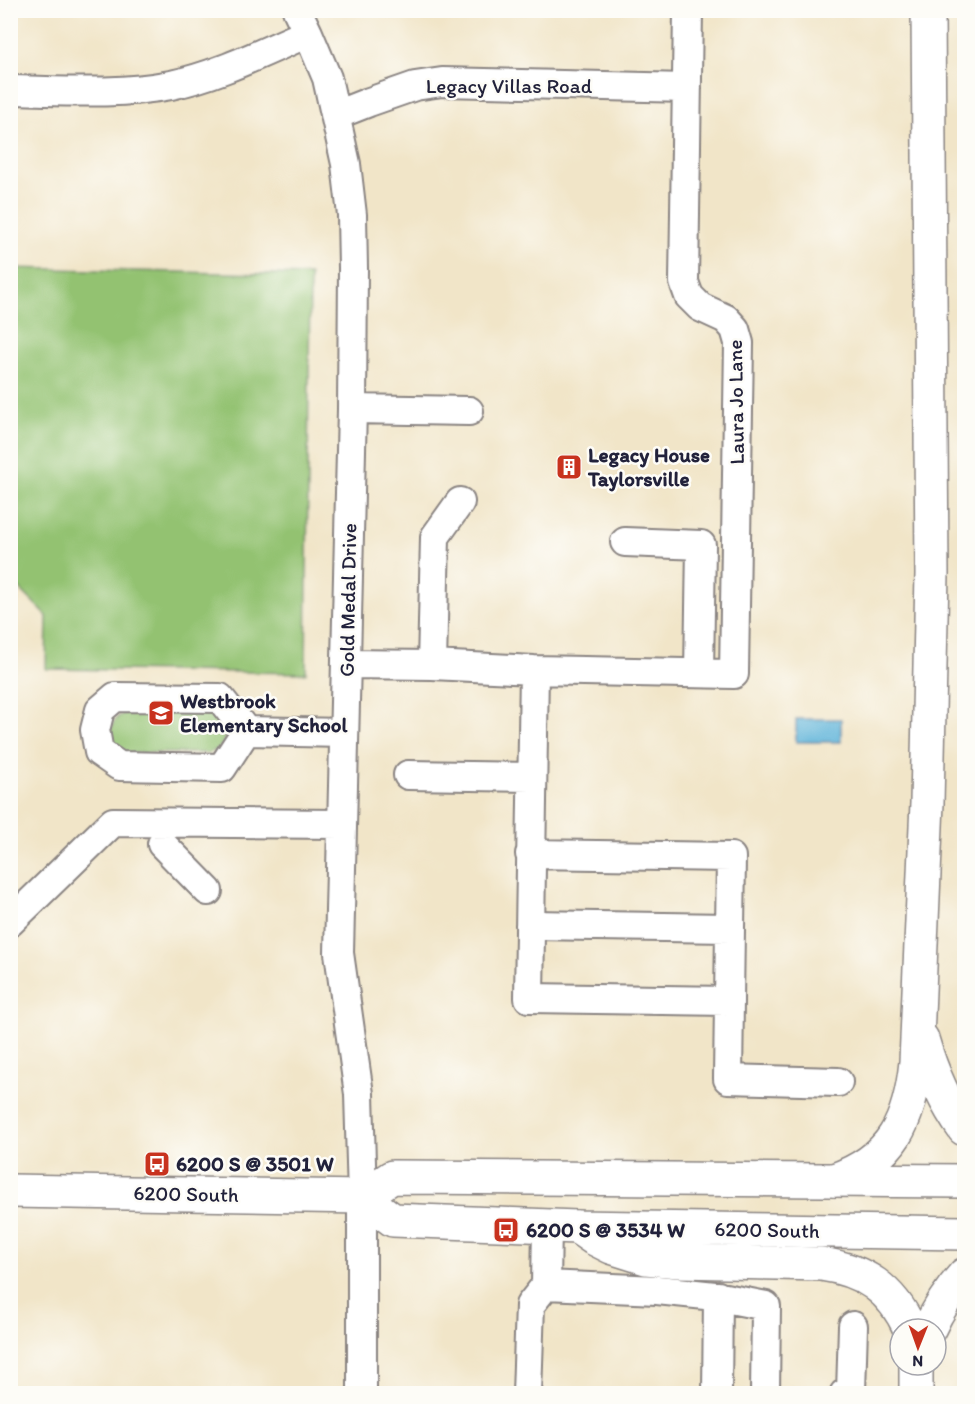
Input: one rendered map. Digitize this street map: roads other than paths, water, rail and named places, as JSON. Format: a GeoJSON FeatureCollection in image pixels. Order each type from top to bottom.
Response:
{"type":"FeatureCollection","features":[{"type":"Feature","properties":{"kind":"main road"},"geometry":{"type":"LineString","coordinates":[[834,1180],[866,1166],[885,1148],[901,1126],[912,1095],[916,1062],[927,803],[932,574],[928,10]]}},
{"type":"Feature","properties":{"kind":"main road"},"geometry":{"type":"LineString","coordinates":[[918,1026],[926,1055],[938,1083],[964,1129]]}},
{"type":"Feature","properties":{"kind":"main road"},"geometry":{"type":"LineString","coordinates":[[362,1197],[392,1177],[964,1181]]}},
{"type":"Feature","properties":{"kind":"main road","name":"6200 South"},"geometry":{"type":"LineString","coordinates":[[10,1191],[362,1197],[393,1220],[562,1226],[964,1233]]}},
{"type":"Feature","properties":{"kind":"main road"},"geometry":{"type":"LineString","coordinates":[[562,1226],[611,1247],[646,1258],[840,1266],[874,1283],[888,1295],[904,1317]]}},
{"type":"Feature","properties":{"kind":"main road"},"geometry":{"type":"LineString","coordinates":[[935,1317],[948,1295],[964,1275]]}},
{"type":"Feature","properties":{"kind":"main road"},"geometry":{"type":"LineString","coordinates":[[916,1394],[917,1377]]}},
{"type":"Feature","properties":{"kind":"street","name":"Laura Jo Lane"},"geometry":{"type":"LineString","coordinates":[[688,10],[684,282],[688,296],[700,307],[726,319],[735,329],[739,343],[734,674],[699,673]]}},
{"type":"Feature","properties":{"kind":"street"},"geometry":{"type":"LineString","coordinates":[[10,90],[124,91],[172,85],[225,70],[303,22]]}},
{"type":"Feature","properties":{"kind":"street","name":"Gold Medal Drive"},"geometry":{"type":"LineString","coordinates":[[303,22],[327,78],[346,164],[352,215],[352,409],[339,953],[359,1094],[362,1197],[362,1394]]}},
{"type":"Feature","properties":{"kind":"street","name":"Legacy Villas Road"},"geometry":{"type":"LineString","coordinates":[[336,115],[415,86],[442,82],[687,88]]}},
{"type":"Feature","properties":{"kind":"street"},"geometry":{"type":"LineString","coordinates":[[352,409],[469,411]]}},
{"type":"Feature","properties":{"kind":"street"},"geometry":{"type":"LineString","coordinates":[[432,665],[435,537],[460,502]]}},
{"type":"Feature","properties":{"kind":"street"},"geometry":{"type":"LineString","coordinates":[[346,664],[699,673],[701,545],[625,542]]}},
{"type":"Feature","properties":{"kind":"street"},"geometry":{"type":"LineString","coordinates":[[534,670],[529,998],[729,1000]]}},
{"type":"Feature","properties":{"kind":"street"},"geometry":{"type":"LineString","coordinates":[[115,697],[220,698],[246,731],[222,768],[119,766],[99,752],[96,730],[100,710],[115,697]]}},
{"type":"Feature","properties":{"kind":"street"},"geometry":{"type":"LineString","coordinates":[[246,731],[344,733]]}},
{"type":"Feature","properties":{"kind":"street"},"geometry":{"type":"LineString","coordinates":[[408,775],[531,777]]}},
{"type":"Feature","properties":{"kind":"street"},"geometry":{"type":"LineString","coordinates":[[10,922],[113,822],[172,842],[342,824]]}},
{"type":"Feature","properties":{"kind":"street"},"geometry":{"type":"LineString","coordinates":[[172,842],[208,891]]}},
{"type":"Feature","properties":{"kind":"street"},"geometry":{"type":"LineString","coordinates":[[530,854],[731,857],[728,1079],[838,1082]]}},
{"type":"Feature","properties":{"kind":"street"},"geometry":{"type":"LineString","coordinates":[[530,925],[730,928]]}},
{"type":"Feature","properties":{"kind":"street"},"geometry":{"type":"LineString","coordinates":[[527,1394],[530,1305],[546,1285],[562,1226]]}},
{"type":"Feature","properties":{"kind":"street"},"geometry":{"type":"LineString","coordinates":[[546,1285],[657,1290],[718,1296],[766,1306],[765,1394]]}},
{"type":"Feature","properties":{"kind":"street"},"geometry":{"type":"LineString","coordinates":[[717,1394],[718,1296]]}},
{"type":"Feature","properties":{"kind":"street"},"geometry":{"type":"LineString","coordinates":[[844,1394],[851,1392],[853,1326]]}},
{"type":"Feature","properties":{"kind":"water"},"geometry":{"type":"Polygon","coordinates":[[[796,719],[841,719],[841,742],[796,742],[796,719]]]}},
{"type":"Feature","properties":{"kind":"place","name":"Legacy House Taylorsville"},"geometry":{"type":"Point","coordinates":[569,467]}},
{"type":"Feature","properties":{"kind":"place","name":"Westbrook Elementary School"},"geometry":{"type":"Point","coordinates":[161,713]}},
{"type":"Feature","properties":{"kind":"place","name":"6200 S @ 3501 W"},"geometry":{"type":"Point","coordinates":[157,1164]}},
{"type":"Feature","properties":{"kind":"place","name":"6200 S @ 3534 W"},"geometry":{"type":"Point","coordinates":[506,1230]}}]}
